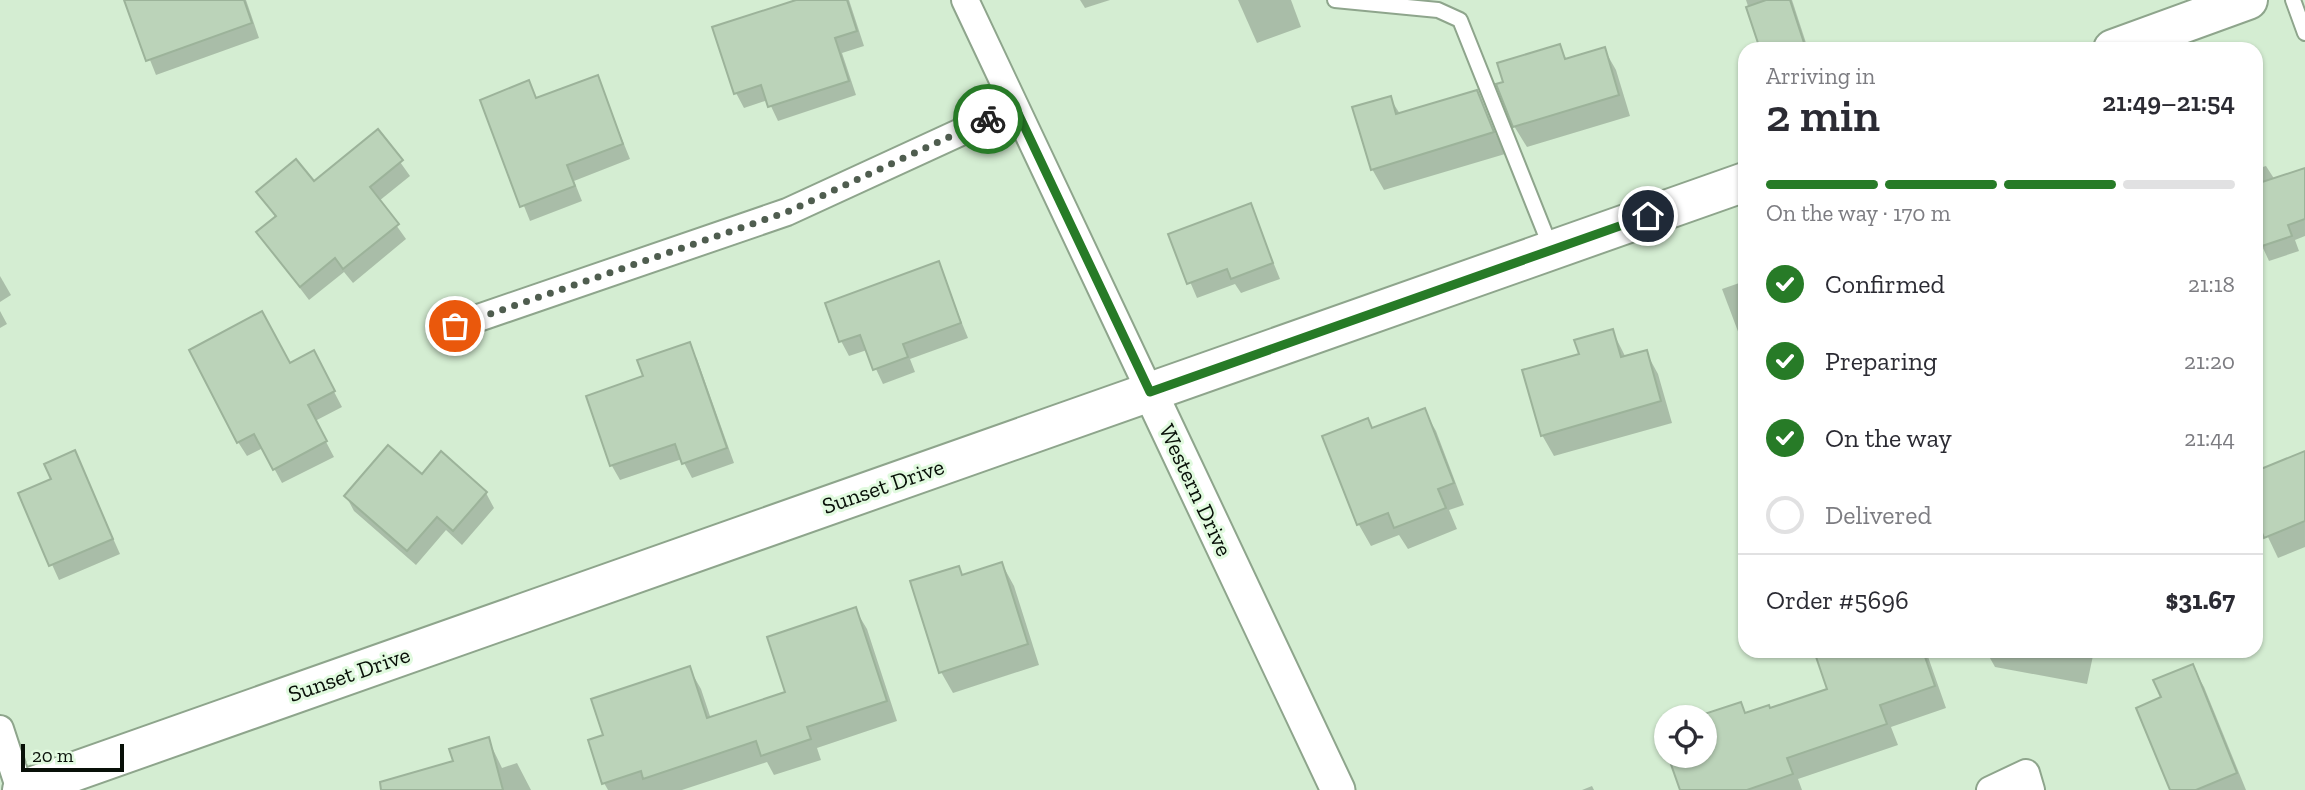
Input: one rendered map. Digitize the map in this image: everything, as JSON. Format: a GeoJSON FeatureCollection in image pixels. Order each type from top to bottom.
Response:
{"type":"FeatureCollection","features":[{"type":"Feature","properties":{"kind":"main road"},"geometry":{"type":"LineString","coordinates":[[2132,42],[2248,0]]}},
{"type":"Feature","properties":{"kind":"main road","name":"Sunset Drive"},"geometry":{"type":"LineString","coordinates":[[21,790],[1738,184]]}},
{"type":"Feature","properties":{"kind":"street","name":"Western Drive"},"geometry":{"type":"LineString","coordinates":[[965,0],[1338,790]]}},
{"type":"Feature","properties":{"kind":"street"},"geometry":{"type":"LineString","coordinates":[[455,326],[787,212],[1015,107]]}},
{"type":"Feature","properties":{"kind":"street"},"geometry":{"type":"LineString","coordinates":[[0,729],[21,790]]}},
{"type":"Feature","properties":{"kind":"street"},"geometry":{"type":"LineString","coordinates":[[1990,790],[2028,781]]}},
{"type":"Feature","properties":{"kind":"lane"},"geometry":{"type":"LineString","coordinates":[[1335,0],[1438,10],[1460,20],[1552,250]]}},
{"type":"Feature","properties":{"kind":"lane"},"geometry":{"type":"LineString","coordinates":[[2293,0],[2305,33]]}},
{"type":"Feature","properties":{"kind":"building"},"geometry":{"type":"Polygon","coordinates":[[[124,0],[244,0],[252,23],[146,61],[124,0]]]}},
{"type":"Feature","properties":{"kind":"building"},"geometry":{"type":"Polygon","coordinates":[[[796,0],[847,0],[857,31],[835,38],[849,81],[768,107],[761,85],[734,94],[712,27],[796,0]]]}},
{"type":"Feature","properties":{"kind":"building"},"geometry":{"type":"Polygon","coordinates":[[[1766,0],[1790,0],[1804,42],[1758,42],[1746,7],[1766,0]]]}},
{"type":"Feature","properties":{"kind":"building"},"geometry":{"type":"Polygon","coordinates":[[[1560,44],[1565,59],[1605,47],[1619,95],[1513,127],[1496,84],[1503,82],[1497,63],[1560,44]]]}},
{"type":"Feature","properties":{"kind":"building"},"geometry":{"type":"Polygon","coordinates":[[[598,75],[623,144],[567,165],[575,186],[520,207],[480,100],[529,80],[536,98],[598,75]]]}},
{"type":"Feature","properties":{"kind":"building"},"geometry":{"type":"Polygon","coordinates":[[[1477,90],[1494,132],[1371,170],[1352,107],[1391,96],[1396,114],[1477,90]]]}},
{"type":"Feature","properties":{"kind":"building"},"geometry":{"type":"Polygon","coordinates":[[[378,129],[403,160],[370,187],[399,224],[343,269],[335,258],[300,287],[256,232],[276,216],[256,192],[296,159],[314,181],[378,129]]]}},
{"type":"Feature","properties":{"kind":"building"},"geometry":{"type":"Polygon","coordinates":[[[2305,168],[2305,219],[2288,225],[2292,236],[2263,246],[2263,182],[2305,168]]]}},
{"type":"Feature","properties":{"kind":"building"},"geometry":{"type":"Polygon","coordinates":[[[1251,203],[1273,263],[1231,279],[1227,269],[1187,284],[1168,234],[1251,203]]]}},
{"type":"Feature","properties":{"kind":"building"},"geometry":{"type":"Polygon","coordinates":[[[939,261],[961,323],[903,344],[908,357],[873,370],[860,335],[839,342],[825,303],[939,261]]]}},
{"type":"Feature","properties":{"kind":"building"},"geometry":{"type":"Polygon","coordinates":[[[262,311],[290,363],[314,350],[335,391],[308,405],[327,441],[273,470],[254,434],[237,443],[189,350],[262,311]]]}},
{"type":"Feature","properties":{"kind":"building"},"geometry":{"type":"Polygon","coordinates":[[[1613,329],[1621,357],[1647,350],[1661,401],[1541,436],[1522,370],[1579,354],[1574,340],[1613,329]]]}},
{"type":"Feature","properties":{"kind":"building"},"geometry":{"type":"Polygon","coordinates":[[[690,342],[727,448],[682,464],[675,444],[610,466],[586,396],[643,376],[637,360],[690,342]]]}},
{"type":"Feature","properties":{"kind":"building"},"geometry":{"type":"Polygon","coordinates":[[[1425,408],[1454,483],[1438,489],[1446,508],[1394,528],[1388,513],[1357,525],[1322,436],[1368,418],[1372,428],[1425,408]]]}},
{"type":"Feature","properties":{"kind":"building"},"geometry":{"type":"Polygon","coordinates":[[[388,445],[422,474],[441,451],[487,492],[453,531],[437,517],[407,551],[344,496],[388,445]]]}},
{"type":"Feature","properties":{"kind":"building"},"geometry":{"type":"Polygon","coordinates":[[[75,450],[113,539],[49,566],[18,493],[51,479],[44,464],[75,450]]]}},
{"type":"Feature","properties":{"kind":"building"},"geometry":{"type":"Polygon","coordinates":[[[2305,451],[2305,521],[2264,538],[2263,535],[2263,468],[2305,451]]]}},
{"type":"Feature","properties":{"kind":"building"},"geometry":{"type":"Polygon","coordinates":[[[1002,562],[1028,644],[939,673],[910,581],[959,566],[962,575],[1002,562]]]}},
{"type":"Feature","properties":{"kind":"building"},"geometry":{"type":"Polygon","coordinates":[[[856,607],[887,701],[807,727],[811,739],[761,756],[756,741],[643,779],[641,771],[602,784],[588,740],[603,735],[591,699],[690,666],[707,718],[785,692],[767,637],[856,607]]]}},
{"type":"Feature","properties":{"kind":"building"},"geometry":{"type":"Polygon","coordinates":[[[1816,658],[1925,658],[1935,686],[1880,705],[1887,724],[1787,758],[1793,774],[1747,790],[1680,790],[1672,768],[1717,768],[1717,710],[1741,702],[1745,713],[1769,705],[1770,708],[1827,689],[1816,658]]]}},
{"type":"Feature","properties":{"kind":"building"},"geometry":{"type":"Polygon","coordinates":[[[2193,664],[2237,773],[2196,790],[2170,790],[2136,708],[2161,697],[2153,680],[2193,664]]]}},
{"type":"Feature","properties":{"kind":"building"},"geometry":{"type":"Polygon","coordinates":[[[489,737],[503,790],[381,790],[380,782],[453,761],[449,749],[489,737]]]}},
{"type":"Feature","properties":{"kind":"way so far"},"geometry":{"type":"LineString","coordinates":[[455,326],[787,212],[988,119]]}},
{"type":"Feature","properties":{"kind":"route"},"geometry":{"type":"LineString","coordinates":[[988,119],[1015,107],[1150,392],[1648,216]]}}]}
